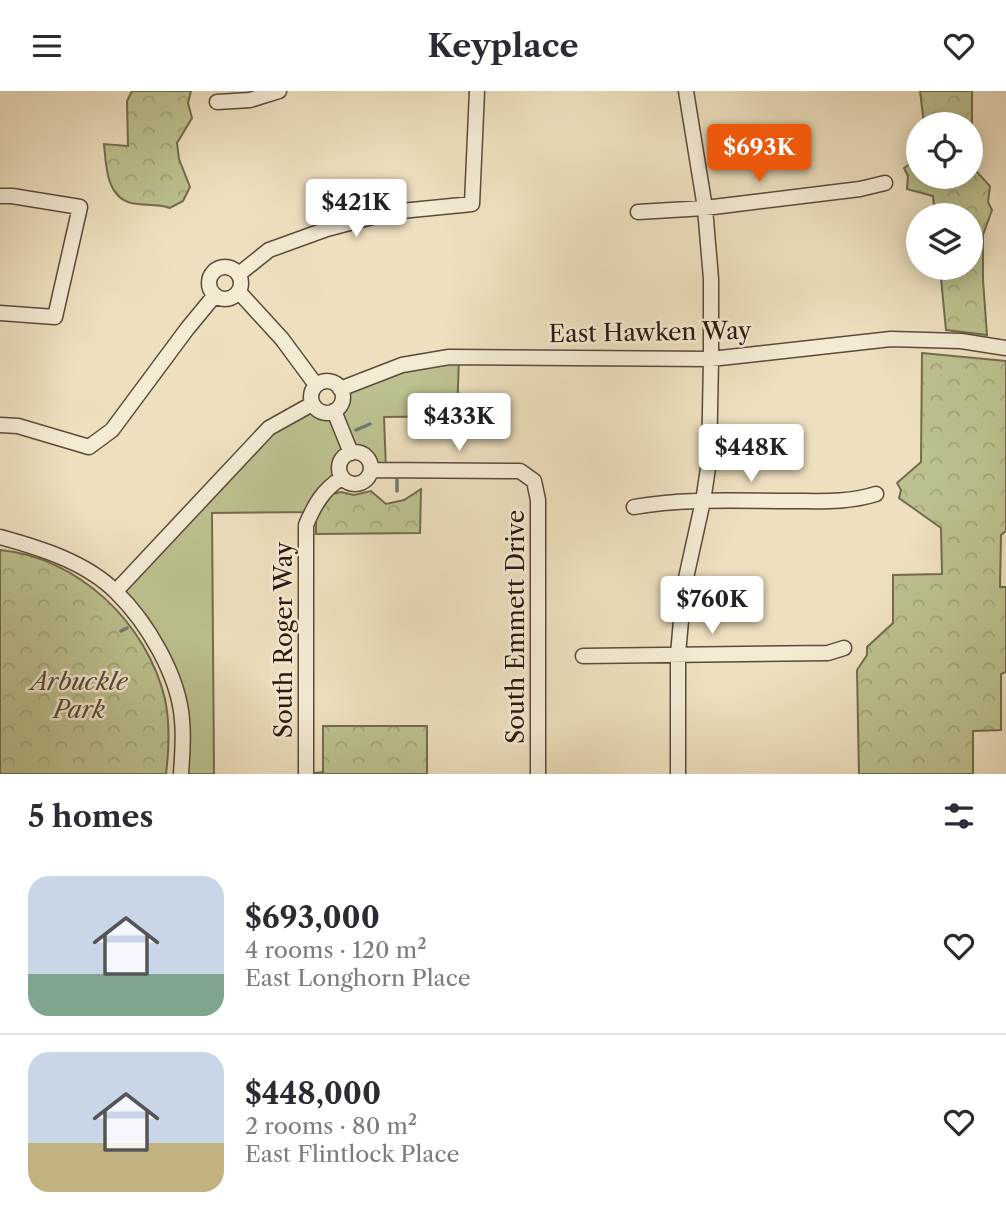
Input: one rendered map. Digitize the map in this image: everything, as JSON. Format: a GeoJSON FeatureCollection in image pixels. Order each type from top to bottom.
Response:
{"type":"FeatureCollection","features":[{"type":"Feature","properties":{"kind":"street"},"geometry":{"type":"LineString","coordinates":[[217,102],[250,100],[279,91]]}},
{"type":"Feature","properties":{"kind":"street"},"geometry":{"type":"LineString","coordinates":[[239,274],[269,250],[327,229],[391,212],[472,204],[477,91]]}},
{"type":"Feature","properties":{"kind":"street"},"geometry":{"type":"LineString","coordinates":[[678,774],[678,654],[684,587],[709,462],[711,359],[711,279],[705,208],[686,91]]}},
{"type":"Feature","properties":{"kind":"street"},"geometry":{"type":"LineString","coordinates":[[638,212],[705,208],[860,189],[885,183]]}},
{"type":"Feature","properties":{"kind":"street"},"geometry":{"type":"LineString","coordinates":[[0,196],[80,207],[55,317],[0,313]]}},
{"type":"Feature","properties":{"kind":"street"},"geometry":{"type":"LineString","coordinates":[[225,267],[235,270],[242,283],[239,292],[230,299],[225,299],[211,291],[209,281],[215,271],[225,267]]}},
{"type":"Feature","properties":{"kind":"street"},"geometry":{"type":"LineString","coordinates":[[239,292],[282,339],[316,385]]}},
{"type":"Feature","properties":{"kind":"street"},"geometry":{"type":"LineString","coordinates":[[0,425],[18,426],[89,447],[111,430],[215,295]]}},
{"type":"Feature","properties":{"kind":"street","name":"East Hawken Way"},"geometry":{"type":"LineString","coordinates":[[340,389],[402,365],[449,357],[711,359],[891,339],[961,341],[1006,348]]}},
{"type":"Feature","properties":{"kind":"street"},"geometry":{"type":"LineString","coordinates":[[329,381],[340,389],[341,404],[334,411],[319,411],[312,404],[311,394],[316,385],[329,381]]}},
{"type":"Feature","properties":{"kind":"street"},"geometry":{"type":"LineString","coordinates":[[116,591],[269,428],[312,404]]}},
{"type":"Feature","properties":{"kind":"street"},"geometry":{"type":"LineString","coordinates":[[334,411],[351,453]]}},
{"type":"Feature","properties":{"kind":"street"},"geometry":{"type":"LineString","coordinates":[[351,453],[366,456],[371,470],[366,480],[356,485],[342,478],[340,463],[351,453]]}},
{"type":"Feature","properties":{"kind":"street","name":"South Emmett Drive"},"geometry":{"type":"LineString","coordinates":[[371,470],[520,471],[534,481],[538,499],[538,774]]}},
{"type":"Feature","properties":{"kind":"street","name":"South Roger Way"},"geometry":{"type":"LineString","coordinates":[[306,774],[306,525],[317,501],[342,478]]}},
{"type":"Feature","properties":{"kind":"street"},"geometry":{"type":"LineString","coordinates":[[634,507],[655,503],[852,501],[876,494]]}},
{"type":"Feature","properties":{"kind":"street"},"geometry":{"type":"LineString","coordinates":[[0,537],[38,547],[72,563],[116,591],[153,638],[175,690],[182,718],[181,774]]}},
{"type":"Feature","properties":{"kind":"street"},"geometry":{"type":"LineString","coordinates":[[583,656],[828,653],[844,648]]}},
{"type":"Feature","properties":{"kind":"green space"},"geometry":{"type":"Polygon","coordinates":[[[132,91],[191,91],[188,103],[192,118],[177,143],[179,159],[190,187],[183,201],[170,208],[123,200],[109,179],[104,144],[128,146],[127,101],[132,91]]]}},
{"type":"Feature","properties":{"kind":"green space"},"geometry":{"type":"Polygon","coordinates":[[[920,91],[972,91],[972,112],[923,112],[920,91]]]}},
{"type":"Feature","properties":{"kind":"green space"},"geometry":{"type":"Polygon","coordinates":[[[983,179],[990,186],[988,202],[992,210],[983,235],[983,203],[934,203],[933,196],[907,189],[983,189],[983,179]]]}},
{"type":"Feature","properties":{"kind":"green space"},"geometry":{"type":"Polygon","coordinates":[[[941,280],[983,280],[987,335],[946,330],[941,280]]]}},
{"type":"Feature","properties":{"kind":"green space"},"geometry":{"type":"Polygon","coordinates":[[[922,353],[1006,361],[1006,531],[1001,535],[1000,587],[1006,587],[1006,672],[1001,674],[1001,730],[973,731],[973,774],[859,774],[857,670],[867,655],[867,647],[893,623],[893,575],[942,574],[941,528],[899,498],[901,490],[897,483],[921,462],[922,353]]]}},
{"type":"Feature","properties":{"kind":"green space"},"geometry":{"type":"Polygon","coordinates":[[[459,357],[457,416],[384,417],[386,470],[371,465],[366,456],[356,452],[342,458],[339,473],[312,512],[212,513],[214,774],[181,774],[175,690],[116,591],[269,428],[315,408],[324,413],[335,410],[340,405],[342,394],[355,382],[459,357]]]}},
{"type":"Feature","properties":{"kind":"green space"},"geometry":{"type":"Polygon","coordinates":[[[421,489],[420,533],[316,534],[316,517],[332,494],[341,492],[354,495],[371,491],[386,504],[404,500],[421,489]]]}},
{"type":"Feature","properties":{"kind":"green space","name":"Arbuckle Park"},"geometry":{"type":"Polygon","coordinates":[[[0,550],[29,555],[82,580],[125,620],[143,645],[156,671],[165,699],[168,717],[166,774],[0,774],[0,550]]]}},
{"type":"Feature","properties":{"kind":"green space"},"geometry":{"type":"Polygon","coordinates":[[[323,726],[427,726],[427,774],[306,774],[323,772],[323,726]]]}},
{"type":"Feature","properties":{"kind":"waterway"},"geometry":{"type":"LineString","coordinates":[[356,430],[370,424]]}},
{"type":"Feature","properties":{"kind":"waterway"},"geometry":{"type":"LineString","coordinates":[[397,480],[397,491]]}},
{"type":"Feature","properties":{"kind":"waterway"},"geometry":{"type":"LineString","coordinates":[[121,631],[127,628]]}}]}
